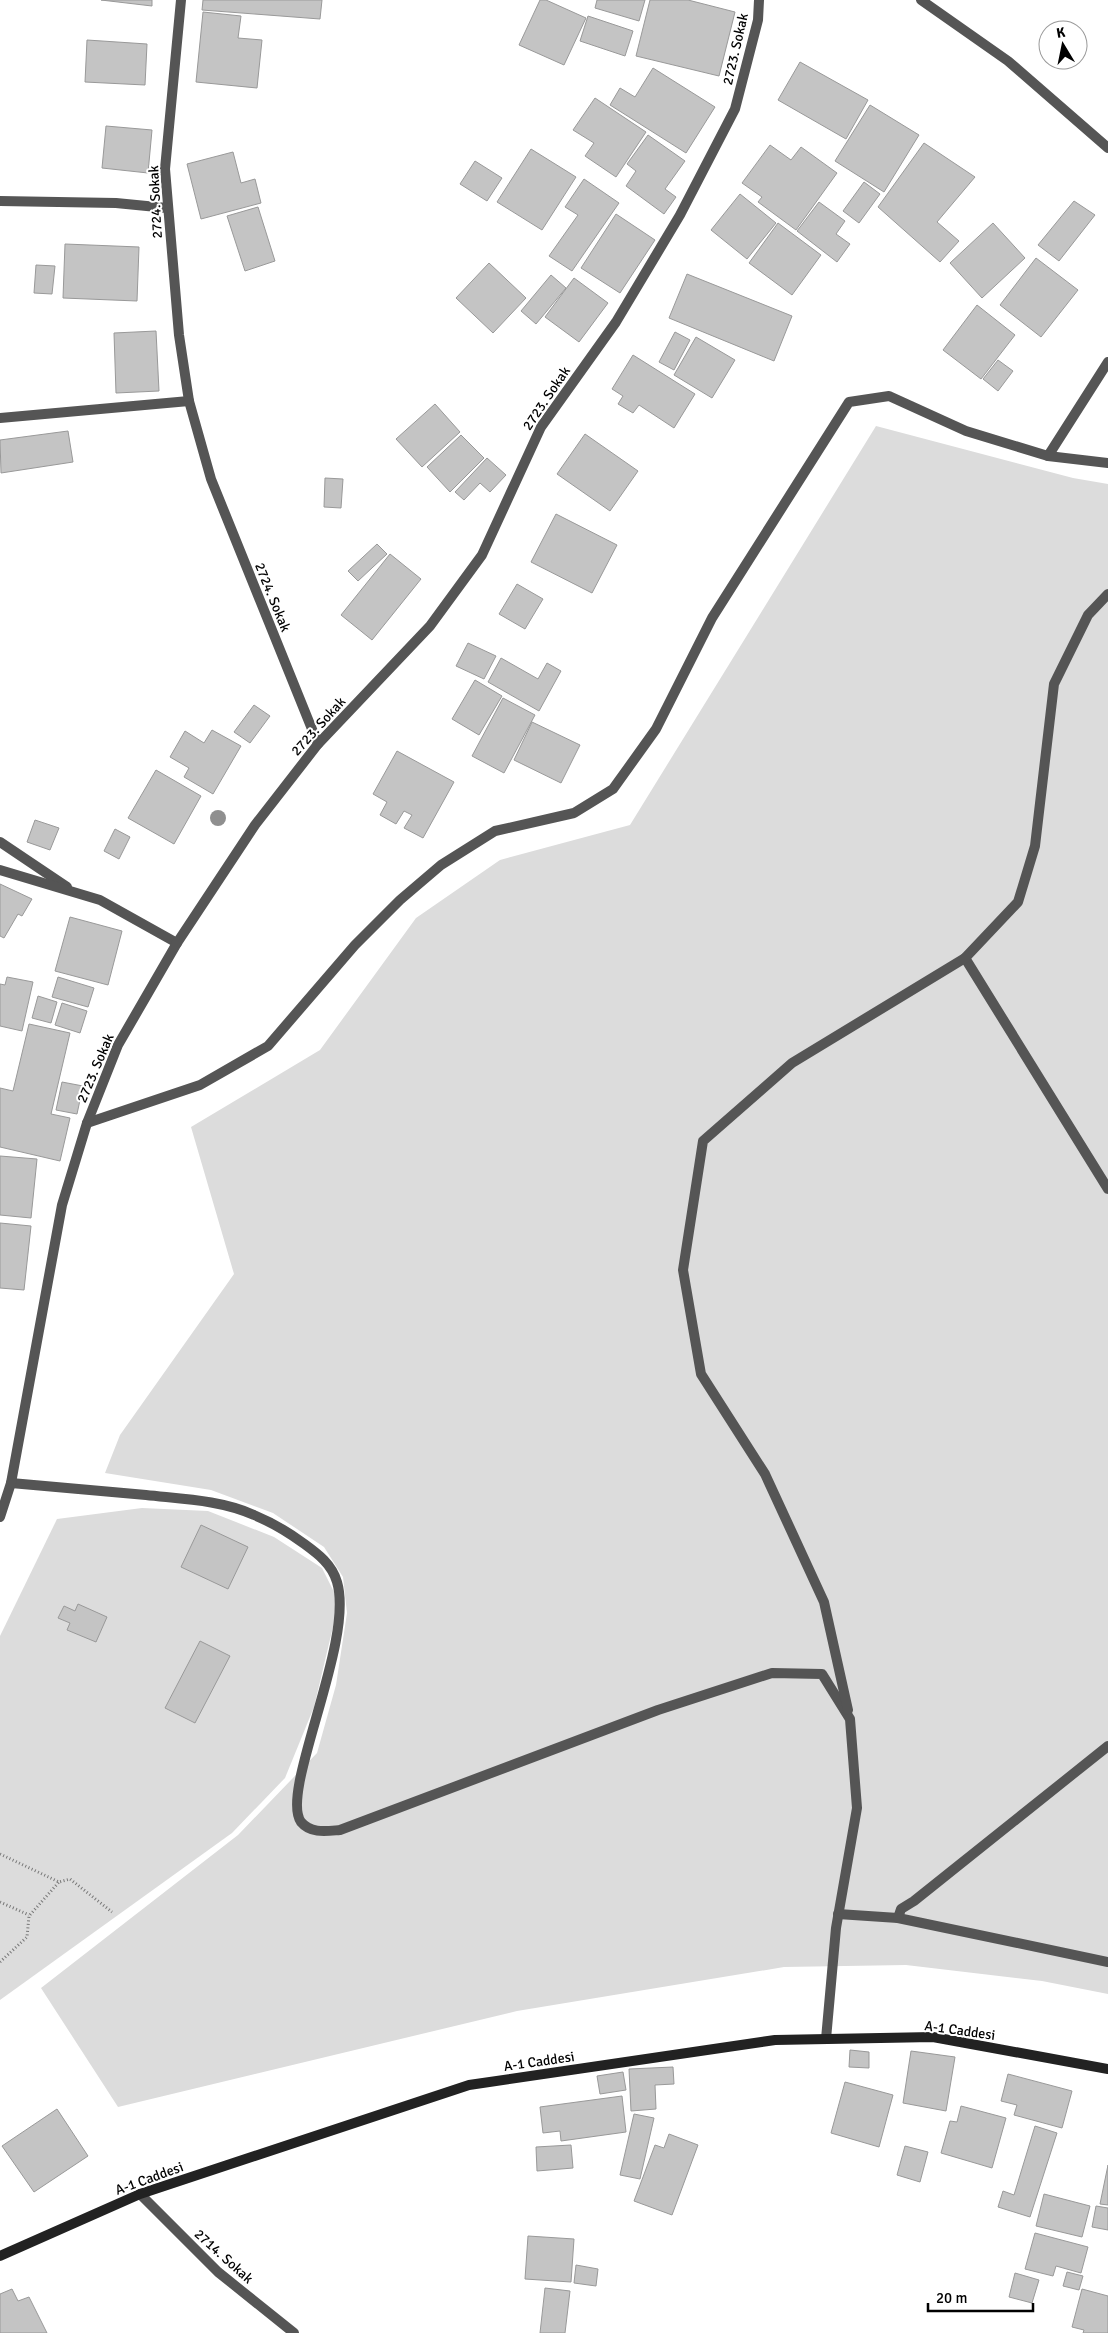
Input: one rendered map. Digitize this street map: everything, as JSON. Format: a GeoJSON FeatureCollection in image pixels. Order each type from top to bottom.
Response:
{"type":"FeatureCollection","features":[{"type":"Feature","properties":{"kind":"main road","name":"A-1 Caddesi"},"geometry":{"type":"LineString","coordinates":[[0,2256],[140,2194],[469,2085],[775,2040],[933,2037],[1108,2069]]}},
{"type":"Feature","properties":{"kind":"street","name":"2724. Sokak"},"geometry":{"type":"LineString","coordinates":[[181,0],[165,169],[179,335],[189,401],[211,479],[318,744]]}},
{"type":"Feature","properties":{"kind":"street","name":"2723. Sokak"},"geometry":{"type":"LineString","coordinates":[[0,1517],[11,1482],[62,1205],[87,1123],[118,1045],[178,942],[255,825],[318,744],[430,626],[482,555],[540,427],[616,322],[680,215],[735,109],[758,20],[759,0]]}},
{"type":"Feature","properties":{"kind":"street"},"geometry":{"type":"LineString","coordinates":[[921,0],[1008,62],[1108,148]]}},
{"type":"Feature","properties":{"kind":"street"},"geometry":{"type":"LineString","coordinates":[[0,201],[116,203],[167,208]]}},
{"type":"Feature","properties":{"kind":"street"},"geometry":{"type":"LineString","coordinates":[[1048,456],[1108,362]]}},
{"type":"Feature","properties":{"kind":"street"},"geometry":{"type":"LineString","coordinates":[[87,1123],[200,1086],[268,1046],[354,945],[400,900],[441,865],[495,831],[574,813],[613,789],[656,729],[712,618],[849,402],[889,396],[966,431],[1048,456],[1108,463]]}},
{"type":"Feature","properties":{"kind":"street"},"geometry":{"type":"LineString","coordinates":[[0,418],[189,401]]}},
{"type":"Feature","properties":{"kind":"street"},"geometry":{"type":"LineString","coordinates":[[826,2039],[838,1914],[857,1808],[850,1718],[824,1602],[765,1474],[701,1374],[683,1270],[703,1141],[792,1063],[965,958],[1018,902],[1034,846],[1054,684],[1088,616],[1108,594]]}},
{"type":"Feature","properties":{"kind":"street"},"geometry":{"type":"LineString","coordinates":[[0,842],[79,894]]}},
{"type":"Feature","properties":{"kind":"street"},"geometry":{"type":"LineString","coordinates":[[0,870],[100,900],[178,942]]}},
{"type":"Feature","properties":{"kind":"street"},"geometry":{"type":"LineString","coordinates":[[965,958],[1108,1189]]}},
{"type":"Feature","properties":{"kind":"street"},"geometry":{"type":"LineString","coordinates":[[11,1482],[201,1501],[253,1514],[290,1534],[321,1556],[337,1581],[340,1612],[335,1649],[299,1779],[296,1806],[302,1822],[317,1832],[340,1830],[658,1710],[772,1673],[822,1674],[850,1718]]}},
{"type":"Feature","properties":{"kind":"street"},"geometry":{"type":"LineString","coordinates":[[898,1918],[901,1909],[914,1901],[1108,1746]]}},
{"type":"Feature","properties":{"kind":"street"},"geometry":{"type":"LineString","coordinates":[[838,1914],[898,1918],[1108,1962]]}},
{"type":"Feature","properties":{"kind":"street","name":"2714. Sokak"},"geometry":{"type":"LineString","coordinates":[[140,2194],[218,2272],[294,2333]]}},
{"type":"Feature","properties":{"kind":"path"},"geometry":{"type":"LineString","coordinates":[[0,1854],[59,1882]]}},
{"type":"Feature","properties":{"kind":"path"},"geometry":{"type":"LineString","coordinates":[[0,1962],[27,1937],[29,1916],[59,1882],[70,1879],[112,1912]]}},
{"type":"Feature","properties":{"kind":"path"},"geometry":{"type":"LineString","coordinates":[[0,1902],[29,1916]]}},
{"type":"Feature","properties":{"kind":"shaded area"},"geometry":{"type":"Polygon","coordinates":[[[876,426],[1073,478],[1108,484],[1108,1994],[1042,1981],[906,1965],[784,1967],[517,2011],[118,2107],[41,1988],[238,1835],[317,1753],[336,1685],[347,1613],[343,1577],[324,1547],[273,1513],[211,1490],[105,1473],[120,1435],[234,1274],[191,1127],[320,1050],[416,918],[500,860],[630,825],[876,426]]]}},
{"type":"Feature","properties":{"kind":"shaded area"},"geometry":{"type":"Polygon","coordinates":[[[142,1508],[208,1511],[274,1537],[322,1568],[335,1594],[336,1614],[314,1707],[285,1778],[232,1833],[0,2000],[0,1636],[57,1519],[142,1508]]]}},
{"type":"Feature","properties":{"kind":"building"},"geometry":{"type":"Polygon","coordinates":[[[101,0],[152,0],[152,6],[101,0]]]}},
{"type":"Feature","properties":{"kind":"building"},"geometry":{"type":"Polygon","coordinates":[[[203,0],[322,0],[320,19],[202,10],[203,0]]]}},
{"type":"Feature","properties":{"kind":"building"},"geometry":{"type":"Polygon","coordinates":[[[540,0],[546,0],[586,18],[564,65],[519,45],[540,0]]]}},
{"type":"Feature","properties":{"kind":"building"},"geometry":{"type":"Polygon","coordinates":[[[597,0],[645,0],[639,21],[595,8],[597,0]]]}},
{"type":"Feature","properties":{"kind":"building"},"geometry":{"type":"Polygon","coordinates":[[[650,0],[688,0],[735,12],[719,76],[636,56],[650,0]]]}},
{"type":"Feature","properties":{"kind":"building"},"geometry":{"type":"Polygon","coordinates":[[[203,12],[241,16],[238,38],[262,40],[257,88],[196,82],[203,12]]]}},
{"type":"Feature","properties":{"kind":"building"},"geometry":{"type":"Polygon","coordinates":[[[588,16],[633,31],[625,56],[580,41],[588,16]]]}},
{"type":"Feature","properties":{"kind":"building"},"geometry":{"type":"Polygon","coordinates":[[[87,40],[147,44],[145,85],[85,82],[87,40]]]}},
{"type":"Feature","properties":{"kind":"building"},"geometry":{"type":"Polygon","coordinates":[[[800,62],[868,100],[846,139],[778,100],[800,62]]]}},
{"type":"Feature","properties":{"kind":"building"},"geometry":{"type":"Polygon","coordinates":[[[653,68],[715,107],[686,153],[610,105],[620,88],[635,97],[653,68]]]}},
{"type":"Feature","properties":{"kind":"building"},"geometry":{"type":"Polygon","coordinates":[[[595,98],[646,132],[616,177],[585,156],[594,143],[573,130],[595,98]]]}},
{"type":"Feature","properties":{"kind":"building"},"geometry":{"type":"Polygon","coordinates":[[[870,105],[919,135],[884,192],[835,161],[870,105]]]}},
{"type":"Feature","properties":{"kind":"building"},"geometry":{"type":"Polygon","coordinates":[[[106,126],[152,130],[148,173],[102,168],[106,126]]]}},
{"type":"Feature","properties":{"kind":"building"},"geometry":{"type":"Polygon","coordinates":[[[648,135],[685,161],[665,189],[676,197],[664,214],[626,186],[636,171],[627,164],[648,135]]]}},
{"type":"Feature","properties":{"kind":"building"},"geometry":{"type":"Polygon","coordinates":[[[924,143],[975,177],[937,222],[959,241],[940,262],[878,207],[924,143]]]}},
{"type":"Feature","properties":{"kind":"building"},"geometry":{"type":"Polygon","coordinates":[[[770,145],[791,160],[801,147],[837,173],[796,230],[758,202],[762,197],[742,183],[770,145]]]}},
{"type":"Feature","properties":{"kind":"building"},"geometry":{"type":"Polygon","coordinates":[[[531,149],[576,177],[542,230],[497,202],[531,149]]]}},
{"type":"Feature","properties":{"kind":"building"},"geometry":{"type":"Polygon","coordinates":[[[233,152],[241,183],[255,179],[261,203],[201,219],[187,164],[233,152]]]}},
{"type":"Feature","properties":{"kind":"building"},"geometry":{"type":"Polygon","coordinates":[[[475,161],[502,178],[487,201],[460,184],[475,161]]]}},
{"type":"Feature","properties":{"kind":"building"},"geometry":{"type":"Polygon","coordinates":[[[584,179],[619,203],[572,271],[549,256],[578,215],[565,207],[584,179]]]}},
{"type":"Feature","properties":{"kind":"building"},"geometry":{"type":"Polygon","coordinates":[[[864,182],[880,194],[859,223],[843,211],[864,182]]]}},
{"type":"Feature","properties":{"kind":"building"},"geometry":{"type":"Polygon","coordinates":[[[740,194],[776,223],[747,259],[711,230],[740,194]]]}},
{"type":"Feature","properties":{"kind":"building"},"geometry":{"type":"Polygon","coordinates":[[[1074,201],[1095,215],[1059,261],[1038,245],[1074,201]]]}},
{"type":"Feature","properties":{"kind":"building"},"geometry":{"type":"Polygon","coordinates":[[[819,202],[845,221],[836,234],[850,244],[837,262],[797,231],[819,202]]]}},
{"type":"Feature","properties":{"kind":"building"},"geometry":{"type":"Polygon","coordinates":[[[258,207],[275,261],[245,271],[227,216],[258,207]]]}},
{"type":"Feature","properties":{"kind":"building"},"geometry":{"type":"Polygon","coordinates":[[[616,214],[655,240],[620,293],[581,268],[616,214]]]}},
{"type":"Feature","properties":{"kind":"building"},"geometry":{"type":"Polygon","coordinates":[[[778,223],[821,255],[792,295],[749,263],[778,223]]]}},
{"type":"Feature","properties":{"kind":"building"},"geometry":{"type":"Polygon","coordinates":[[[993,223],[1025,258],[982,298],[950,263],[993,223]]]}},
{"type":"Feature","properties":{"kind":"building"},"geometry":{"type":"Polygon","coordinates":[[[65,244],[139,247],[137,301],[63,298],[65,244]]]}},
{"type":"Feature","properties":{"kind":"building"},"geometry":{"type":"Polygon","coordinates":[[[1036,258],[1078,290],[1041,337],[1000,305],[1036,258]]]}},
{"type":"Feature","properties":{"kind":"building"},"geometry":{"type":"Polygon","coordinates":[[[489,263],[526,298],[493,333],[456,298],[489,263]]]}},
{"type":"Feature","properties":{"kind":"building"},"geometry":{"type":"Polygon","coordinates":[[[36,265],[55,266],[52,294],[34,293],[36,265]]]}},
{"type":"Feature","properties":{"kind":"building"},"geometry":{"type":"Polygon","coordinates":[[[687,274],[792,316],[774,361],[669,318],[687,274]]]}},
{"type":"Feature","properties":{"kind":"building"},"geometry":{"type":"Polygon","coordinates":[[[551,275],[566,288],[536,324],[521,311],[551,275]]]}},
{"type":"Feature","properties":{"kind":"building"},"geometry":{"type":"Polygon","coordinates":[[[574,278],[608,303],[579,342],[545,317],[574,278]]]}},
{"type":"Feature","properties":{"kind":"building"},"geometry":{"type":"Polygon","coordinates":[[[977,305],[1015,335],[981,379],[943,350],[977,305]]]}},
{"type":"Feature","properties":{"kind":"building"},"geometry":{"type":"Polygon","coordinates":[[[156,331],[159,391],[116,393],[114,333],[156,331]]]}},
{"type":"Feature","properties":{"kind":"building"},"geometry":{"type":"Polygon","coordinates":[[[675,332],[690,340],[674,370],[659,362],[675,332]]]}},
{"type":"Feature","properties":{"kind":"building"},"geometry":{"type":"Polygon","coordinates":[[[696,337],[735,360],[712,398],[674,375],[696,337]]]}},
{"type":"Feature","properties":{"kind":"building"},"geometry":{"type":"Polygon","coordinates":[[[633,355],[695,394],[674,428],[639,405],[633,413],[618,404],[623,396],[612,389],[633,355]]]}},
{"type":"Feature","properties":{"kind":"building"},"geometry":{"type":"Polygon","coordinates":[[[998,360],[1013,371],[998,391],[983,379],[998,360]]]}},
{"type":"Feature","properties":{"kind":"building"},"geometry":{"type":"Polygon","coordinates":[[[435,404],[460,432],[422,467],[396,439],[435,404]]]}},
{"type":"Feature","properties":{"kind":"building"},"geometry":{"type":"Polygon","coordinates":[[[68,431],[73,462],[1,473],[0,440],[68,431]]]}},
{"type":"Feature","properties":{"kind":"building"},"geometry":{"type":"Polygon","coordinates":[[[585,434],[638,471],[610,511],[557,474],[585,434]]]}},
{"type":"Feature","properties":{"kind":"building"},"geometry":{"type":"Polygon","coordinates":[[[461,435],[484,458],[450,492],[427,467],[461,435]]]}},
{"type":"Feature","properties":{"kind":"building"},"geometry":{"type":"Polygon","coordinates":[[[487,458],[506,475],[490,492],[480,483],[464,500],[455,492],[487,458]]]}},
{"type":"Feature","properties":{"kind":"building"},"geometry":{"type":"Polygon","coordinates":[[[325,478],[343,479],[341,508],[324,507],[325,478]]]}},
{"type":"Feature","properties":{"kind":"building"},"geometry":{"type":"Polygon","coordinates":[[[556,514],[617,545],[592,593],[531,562],[556,514]]]}},
{"type":"Feature","properties":{"kind":"building"},"geometry":{"type":"Polygon","coordinates":[[[377,544],[387,554],[358,581],[348,571],[377,544]]]}},
{"type":"Feature","properties":{"kind":"building"},"geometry":{"type":"Polygon","coordinates":[[[390,554],[421,579],[372,640],[341,615],[390,554]]]}},
{"type":"Feature","properties":{"kind":"building"},"geometry":{"type":"Polygon","coordinates":[[[517,584],[543,599],[525,629],[499,614],[517,584]]]}},
{"type":"Feature","properties":{"kind":"building"},"geometry":{"type":"Polygon","coordinates":[[[468,643],[496,656],[484,679],[456,666],[468,643]]]}},
{"type":"Feature","properties":{"kind":"building"},"geometry":{"type":"Polygon","coordinates":[[[501,658],[538,679],[547,663],[561,671],[539,711],[488,682],[501,658]]]}},
{"type":"Feature","properties":{"kind":"building"},"geometry":{"type":"Polygon","coordinates":[[[475,680],[502,696],[479,735],[452,719],[475,680]]]}},
{"type":"Feature","properties":{"kind":"building"},"geometry":{"type":"Polygon","coordinates":[[[503,698],[535,715],[504,773],[472,756],[503,698]]]}},
{"type":"Feature","properties":{"kind":"building"},"geometry":{"type":"Polygon","coordinates":[[[254,705],[270,716],[250,743],[234,732],[254,705]]]}},
{"type":"Feature","properties":{"kind":"building"},"geometry":{"type":"Polygon","coordinates":[[[532,722],[580,745],[561,783],[514,760],[532,722]]]}},
{"type":"Feature","properties":{"kind":"building"},"geometry":{"type":"Polygon","coordinates":[[[212,730],[241,746],[213,794],[184,777],[189,768],[170,757],[185,731],[204,743],[212,730]]]}},
{"type":"Feature","properties":{"kind":"building"},"geometry":{"type":"Polygon","coordinates":[[[397,751],[454,782],[423,838],[404,828],[412,815],[404,811],[396,824],[380,815],[387,802],[373,794],[397,751]]]}},
{"type":"Feature","properties":{"kind":"building"},"geometry":{"type":"Polygon","coordinates":[[[156,770],[201,796],[174,844],[128,818],[156,770]]]}},
{"type":"Feature","properties":{"kind":"building"},"geometry":{"type":"Polygon","coordinates":[[[35,820],[59,828],[50,850],[27,842],[35,820]]]}},
{"type":"Feature","properties":{"kind":"building"},"geometry":{"type":"Polygon","coordinates":[[[115,829],[130,837],[119,859],[104,851],[115,829]]]}},
{"type":"Feature","properties":{"kind":"building"},"geometry":{"type":"Polygon","coordinates":[[[0,884],[32,899],[22,916],[18,914],[4,938],[0,936],[0,884]]]}},
{"type":"Feature","properties":{"kind":"building"},"geometry":{"type":"Polygon","coordinates":[[[70,917],[122,931],[108,985],[55,971],[70,917]]]}},
{"type":"Feature","properties":{"kind":"building"},"geometry":{"type":"Polygon","coordinates":[[[7,977],[33,982],[22,1031],[0,1026],[0,984],[5,985],[7,977]]]}},
{"type":"Feature","properties":{"kind":"building"},"geometry":{"type":"Polygon","coordinates":[[[58,977],[94,988],[88,1007],[52,997],[58,977]]]}},
{"type":"Feature","properties":{"kind":"building"},"geometry":{"type":"Polygon","coordinates":[[[38,996],[57,1002],[51,1023],[32,1018],[38,996]]]}},
{"type":"Feature","properties":{"kind":"building"},"geometry":{"type":"Polygon","coordinates":[[[62,1003],[87,1011],[80,1033],[55,1025],[62,1003]]]}},
{"type":"Feature","properties":{"kind":"building"},"geometry":{"type":"Polygon","coordinates":[[[29,1024],[70,1033],[51,1114],[70,1118],[60,1161],[0,1147],[0,1088],[13,1091],[29,1024]]]}},
{"type":"Feature","properties":{"kind":"building"},"geometry":{"type":"Polygon","coordinates":[[[62,1082],[83,1086],[77,1114],[56,1110],[62,1082]]]}},
{"type":"Feature","properties":{"kind":"building"},"geometry":{"type":"Polygon","coordinates":[[[0,1156],[37,1159],[31,1218],[0,1215],[0,1156]]]}},
{"type":"Feature","properties":{"kind":"building"},"geometry":{"type":"Polygon","coordinates":[[[0,1223],[31,1226],[24,1290],[0,1288],[0,1223]]]}},
{"type":"Feature","properties":{"kind":"building"},"geometry":{"type":"Polygon","coordinates":[[[201,1525],[248,1547],[228,1589],[181,1567],[201,1525]]]}},
{"type":"Feature","properties":{"kind":"building"},"geometry":{"type":"Polygon","coordinates":[[[78,1604],[107,1617],[96,1642],[67,1630],[70,1623],[58,1618],[64,1606],[75,1611],[78,1604]]]}},
{"type":"Feature","properties":{"kind":"building"},"geometry":{"type":"Polygon","coordinates":[[[200,1641],[230,1656],[195,1723],[165,1708],[200,1641]]]}},
{"type":"Feature","properties":{"kind":"building"},"geometry":{"type":"Polygon","coordinates":[[[850,2050],[869,2052],[869,2068],[849,2067],[850,2050]]]}},
{"type":"Feature","properties":{"kind":"building"},"geometry":{"type":"Polygon","coordinates":[[[911,2051],[955,2057],[946,2111],[903,2103],[911,2051]]]}},
{"type":"Feature","properties":{"kind":"building"},"geometry":{"type":"Polygon","coordinates":[[[673,2067],[674,2084],[655,2085],[656,2109],[631,2111],[629,2069],[673,2067]]]}},
{"type":"Feature","properties":{"kind":"building"},"geometry":{"type":"Polygon","coordinates":[[[623,2072],[626,2090],[600,2094],[597,2076],[623,2072]]]}},
{"type":"Feature","properties":{"kind":"building"},"geometry":{"type":"Polygon","coordinates":[[[1008,2074],[1072,2091],[1062,2128],[1014,2115],[1017,2105],[1001,2101],[1008,2074]]]}},
{"type":"Feature","properties":{"kind":"building"},"geometry":{"type":"Polygon","coordinates":[[[845,2082],[893,2095],[879,2147],[831,2133],[845,2082]]]}},
{"type":"Feature","properties":{"kind":"building"},"geometry":{"type":"Polygon","coordinates":[[[622,2096],[626,2132],[561,2141],[560,2131],[543,2133],[540,2107],[622,2096]]]}},
{"type":"Feature","properties":{"kind":"building"},"geometry":{"type":"Polygon","coordinates":[[[961,2106],[1006,2118],[992,2168],[941,2153],[950,2121],[957,2122],[961,2106]]]}},
{"type":"Feature","properties":{"kind":"building"},"geometry":{"type":"Polygon","coordinates":[[[57,2109],[88,2156],[34,2192],[2,2146],[57,2109]]]}},
{"type":"Feature","properties":{"kind":"building"},"geometry":{"type":"Polygon","coordinates":[[[634,2114],[654,2118],[640,2179],[620,2175],[634,2114]]]}},
{"type":"Feature","properties":{"kind":"building"},"geometry":{"type":"Polygon","coordinates":[[[1035,2126],[1057,2133],[1030,2217],[998,2207],[1003,2191],[1014,2195],[1035,2126]]]}},
{"type":"Feature","properties":{"kind":"building"},"geometry":{"type":"Polygon","coordinates":[[[669,2134],[698,2145],[672,2215],[634,2201],[655,2145],[664,2148],[669,2134]]]}},
{"type":"Feature","properties":{"kind":"building"},"geometry":{"type":"Polygon","coordinates":[[[571,2145],[573,2168],[537,2171],[536,2147],[571,2145]]]}},
{"type":"Feature","properties":{"kind":"building"},"geometry":{"type":"Polygon","coordinates":[[[905,2146],[928,2152],[920,2182],[897,2175],[905,2146]]]}},
{"type":"Feature","properties":{"kind":"building"},"geometry":{"type":"Polygon","coordinates":[[[1108,2165],[1108,2205],[1100,2204],[1108,2165]]]}},
{"type":"Feature","properties":{"kind":"building"},"geometry":{"type":"Polygon","coordinates":[[[1044,2194],[1090,2206],[1082,2237],[1036,2226],[1044,2194]]]}},
{"type":"Feature","properties":{"kind":"building"},"geometry":{"type":"Polygon","coordinates":[[[1096,2206],[1108,2208],[1108,2230],[1092,2227],[1096,2206]]]}},
{"type":"Feature","properties":{"kind":"building"},"geometry":{"type":"Polygon","coordinates":[[[1035,2233],[1088,2247],[1081,2273],[1056,2266],[1053,2276],[1025,2269],[1035,2233]]]}},
{"type":"Feature","properties":{"kind":"building"},"geometry":{"type":"Polygon","coordinates":[[[528,2236],[574,2239],[571,2282],[525,2279],[528,2236]]]}},
{"type":"Feature","properties":{"kind":"building"},"geometry":{"type":"Polygon","coordinates":[[[576,2265],[598,2269],[596,2286],[574,2283],[576,2265]]]}},
{"type":"Feature","properties":{"kind":"building"},"geometry":{"type":"Polygon","coordinates":[[[1067,2272],[1083,2276],[1079,2290],[1063,2286],[1067,2272]]]}},
{"type":"Feature","properties":{"kind":"building"},"geometry":{"type":"Polygon","coordinates":[[[1015,2273],[1039,2280],[1032,2303],[1009,2297],[1015,2273]]]}},
{"type":"Feature","properties":{"kind":"building"},"geometry":{"type":"Polygon","coordinates":[[[545,2288],[570,2291],[565,2333],[540,2333],[545,2288]]]}},
{"type":"Feature","properties":{"kind":"building"},"geometry":{"type":"Polygon","coordinates":[[[12,2289],[18,2301],[29,2297],[47,2333],[0,2333],[0,2294],[12,2289]]]}},
{"type":"Feature","properties":{"kind":"building"},"geometry":{"type":"Polygon","coordinates":[[[1082,2289],[1108,2296],[1108,2333],[1083,2333],[1084,2330],[1072,2327],[1082,2289]]]}}]}
